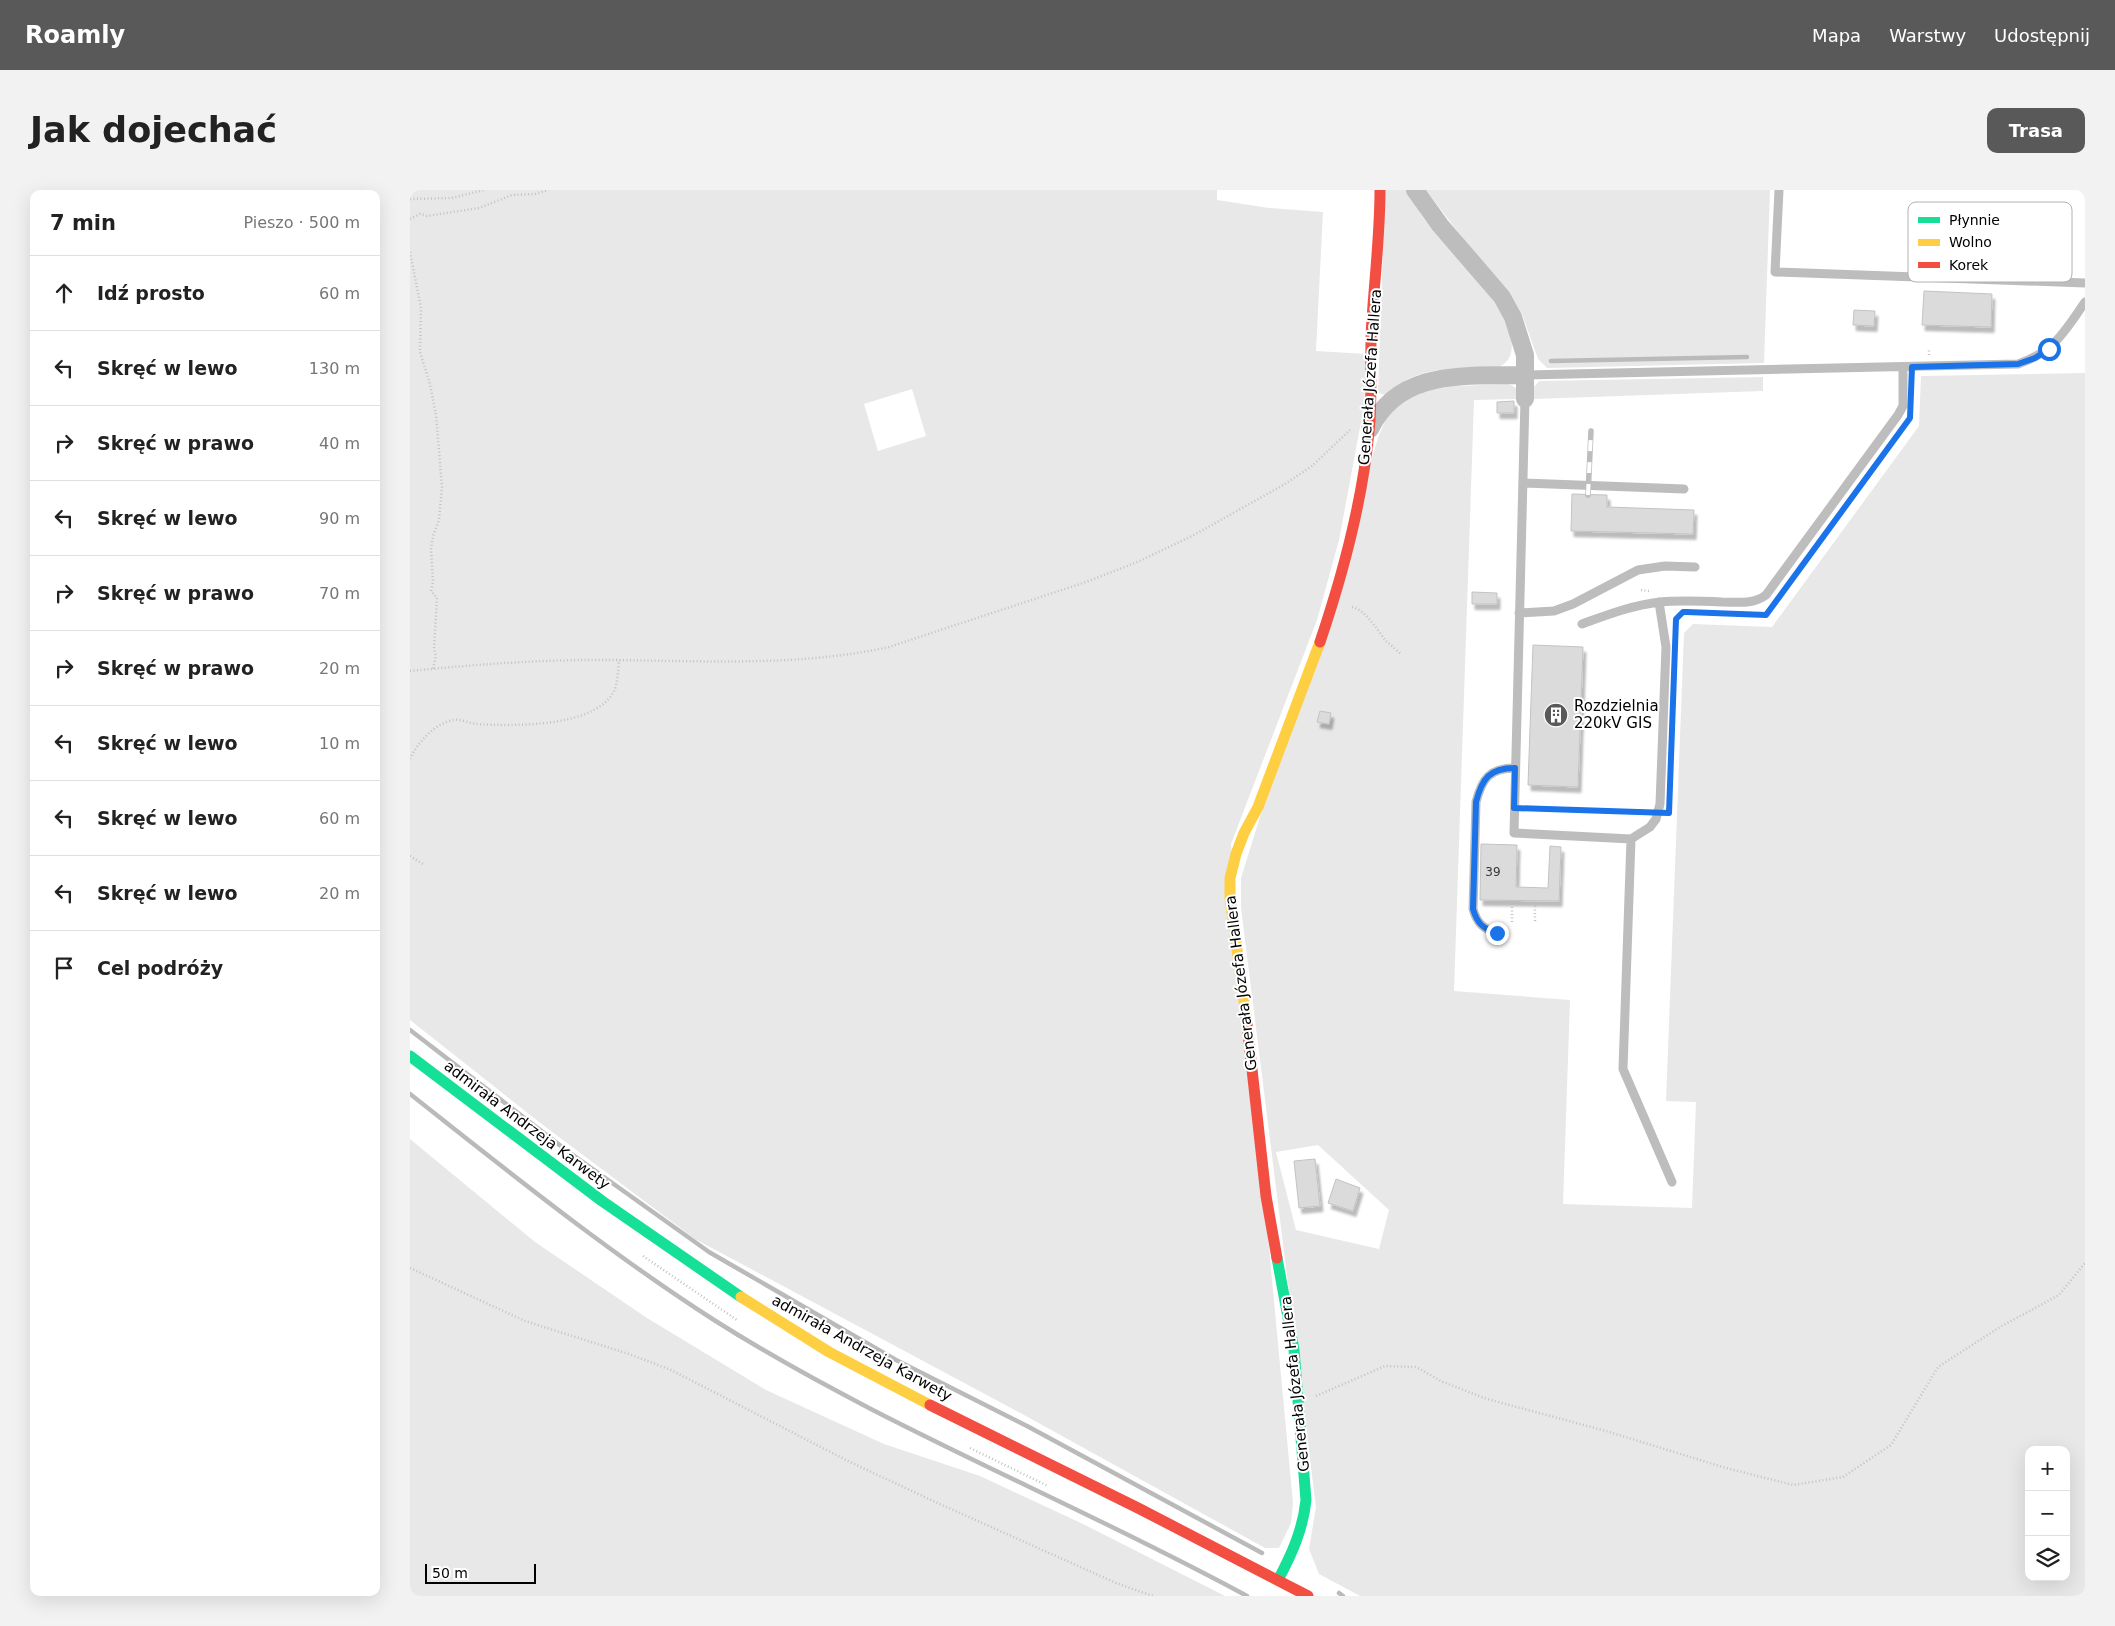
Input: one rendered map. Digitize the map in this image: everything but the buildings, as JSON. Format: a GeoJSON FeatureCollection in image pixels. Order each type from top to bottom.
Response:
{"type":"FeatureCollection","features":[{"type":"Feature","properties":{"kind":"street","name":"Generała Józefa Hallera"},"geometry":{"type":"LineString","coordinates":[[1278,1580],[1300,1534],[1306,1500],[1294,1350],[1287,1302],[1266,1196],[1244,993],[1230,898],[1230,878],[1236,854],[1274,767],[1334,602],[1354,525],[1369,432],[1372,320],[1380,235],[1380,190]]}},
{"type":"Feature","properties":{"kind":"street"},"geometry":{"type":"LineString","coordinates":[[1415,190],[1440,225],[1502,297],[1513,317],[1525,355],[1525,399]]}},
{"type":"Feature","properties":{"kind":"street"},"geometry":{"type":"LineString","coordinates":[[1369,432],[1384,406],[1415,384],[1435,379],[1526,375]]}},
{"type":"Feature","properties":{"kind":"street","name":"admirała Andrzeja Karwety"},"geometry":{"type":"LineString","coordinates":[[410,1056],[526,1145],[683,1259],[802,1336],[928,1403],[1308,1596]]}},
{"type":"Feature","properties":{"kind":"lane"},"geometry":{"type":"LineString","coordinates":[[1779,190],[1775,272],[1908,277]]}},
{"type":"Feature","properties":{"kind":"lane"},"geometry":{"type":"LineString","coordinates":[[2057,282],[2085,283]]}},
{"type":"Feature","properties":{"kind":"lane"},"geometry":{"type":"LineString","coordinates":[[1526,375],[2018,364],[2035,358],[2059,340],[2085,302]]}},
{"type":"Feature","properties":{"kind":"lane"},"geometry":{"type":"LineString","coordinates":[[1582,624],[1619,611],[1659,602],[1687,600],[1748,603],[1766,595],[1898,415],[1903,406],[1908,367]]}},
{"type":"Feature","properties":{"kind":"lane"},"geometry":{"type":"LineString","coordinates":[[1525,399],[1514,833],[1631,840],[1650,827],[1658,813],[1660,804],[1666,647],[1659,602]]}},
{"type":"Feature","properties":{"kind":"lane"},"geometry":{"type":"LineString","coordinates":[[1523,483],[1684,489]]}},
{"type":"Feature","properties":{"kind":"lane"},"geometry":{"type":"LineString","coordinates":[[1519,613],[1554,611],[1573,604],[1647,567],[1696,567]]}},
{"type":"Feature","properties":{"kind":"lane"},"geometry":{"type":"LineString","coordinates":[[1497,933],[1485,930],[1476,921],[1473,909],[1476,802],[1480,786],[1491,773],[1503,768],[1515,768]]}},
{"type":"Feature","properties":{"kind":"lane"},"geometry":{"type":"LineString","coordinates":[[1631,840],[1623,1069],[1672,1182]]}},
{"type":"Feature","properties":{"kind":"path"},"geometry":{"type":"LineString","coordinates":[[410,199],[452,198],[484,190]]}},
{"type":"Feature","properties":{"kind":"path"},"geometry":{"type":"LineString","coordinates":[[410,219],[420,214],[428,216],[479,208],[512,195],[535,194],[548,190]]}},
{"type":"Feature","properties":{"kind":"path"},"geometry":{"type":"LineString","coordinates":[[410,252],[421,308],[420,352],[430,384],[436,415],[442,487],[439,520],[433,536],[431,549],[433,582],[431,591],[437,598],[434,649],[436,656],[433,669]]}},
{"type":"Feature","properties":{"kind":"path"},"geometry":{"type":"LineString","coordinates":[[1908,367],[1912,355],[1929,355],[1929,349]]}},
{"type":"Feature","properties":{"kind":"path"},"geometry":{"type":"LineString","coordinates":[[410,671],[520,662],[619,660],[737,661],[823,658],[857,654],[889,647],[1086,582],[1135,563],[1194,535],[1260,500],[1312,466],[1351,430]]}},
{"type":"Feature","properties":{"kind":"path"},"geometry":{"type":"LineString","coordinates":[[1746,614],[1766,615],[1777,600]]}},
{"type":"Feature","properties":{"kind":"path"},"geometry":{"type":"LineString","coordinates":[[1334,602],[1356,608],[1387,642],[1402,654]]}},
{"type":"Feature","properties":{"kind":"path"},"geometry":{"type":"LineString","coordinates":[[1676,629],[1676,619],[1683,612],[1686,612]]}},
{"type":"Feature","properties":{"kind":"path"},"geometry":{"type":"LineString","coordinates":[[410,759],[428,732],[453,720],[474,724],[521,724],[570,719],[599,709],[614,692],[619,660]]}},
{"type":"Feature","properties":{"kind":"path"},"geometry":{"type":"LineString","coordinates":[[1514,808],[1658,813]]}},
{"type":"Feature","properties":{"kind":"path"},"geometry":{"type":"LineString","coordinates":[[410,856],[423,864]]}},
{"type":"Feature","properties":{"kind":"path"},"geometry":{"type":"LineString","coordinates":[[1535,906],[1535,922]]}},
{"type":"Feature","properties":{"kind":"path"},"geometry":{"type":"LineString","coordinates":[[1512,907],[1512,922]]}},
{"type":"Feature","properties":{"kind":"path"},"geometry":{"type":"LineString","coordinates":[[1299,1403],[1385,1366],[1416,1367],[1443,1382],[1487,1399],[1606,1431],[1726,1468],[1793,1485],[1842,1477],[1890,1445],[1938,1367],[2000,1327],[2059,1295],[2085,1263]]}},
{"type":"Feature","properties":{"kind":"path"},"geometry":{"type":"LineString","coordinates":[[410,1268],[525,1321],[629,1354],[672,1370],[848,1461],[931,1500],[1107,1579],[1153,1596]]}},
{"type":"Feature","properties":{"kind":"shaded area"},"geometry":{"type":"Polygon","coordinates":[[[410,190],[1217,190],[1217,200],[1269,208],[1323,212],[1316,351],[1367,354],[1364,406],[1339,540],[1317,620],[1231,844],[1293,1503],[1291,1523],[1279,1548],[1265,1548],[1024,1415],[695,1239],[539,1122],[410,1020],[410,190]],[[912,389],[864,404],[878,451],[926,436],[912,389]]]}},
{"type":"Feature","properties":{"kind":"shaded area"},"geometry":{"type":"Polygon","coordinates":[[[1385,190],[1407,190],[1425,220],[1466,266],[1497,305],[1507,325],[1512,343],[1509,358],[1498,368],[1464,368],[1430,372],[1408,379],[1385,395],[1378,393],[1385,190]]]}},
{"type":"Feature","properties":{"kind":"shaded area"},"geometry":{"type":"Polygon","coordinates":[[[1426,190],[1770,190],[1764,363],[1547,368],[1538,359],[1522,314],[1509,291],[1484,266],[1426,190]]]}},
{"type":"Feature","properties":{"kind":"shaded area"},"geometry":{"type":"Polygon","coordinates":[[[2085,373],[2085,1596],[1360,1596],[1319,1574],[1309,1549],[1316,1507],[1241,908],[1241,878],[1379,435],[1386,419],[1398,405],[1431,387],[1507,384],[1517,390],[1519,396],[1519,399],[1474,400],[1454,991],[1570,1000],[1563,1204],[1692,1208],[1696,1102],[1666,1101],[1684,633],[1693,624],[1772,627],[1919,426],[1921,376],[2085,373]],[[1318,1145],[1276,1152],[1296,1230],[1379,1249],[1389,1210],[1318,1145]]]}},
{"type":"Feature","properties":{"kind":"shaded area"},"geometry":{"type":"Polygon","coordinates":[[[1763,377],[1763,391],[1533,399],[1533,388],[1539,381],[1763,377]]]}},
{"type":"Feature","properties":{"kind":"shaded area"},"geometry":{"type":"Polygon","coordinates":[[[410,1139],[535,1242],[647,1318],[766,1390],[884,1444],[980,1476],[1083,1524],[1225,1596],[410,1596],[410,1139]]]}},
{"type":"Feature","properties":{"kind":"waterway"},"geometry":{"type":"LineString","coordinates":[[1551,361],[1747,357]]}},
{"type":"Feature","properties":{"kind":"waterway"},"geometry":{"type":"LineString","coordinates":[[410,1030],[566,1150],[709,1252],[896,1360],[1027,1426],[1262,1553]]}},
{"type":"Feature","properties":{"kind":"waterway"},"geometry":{"type":"LineString","coordinates":[[410,1094],[597,1239],[714,1320],[778,1359],[911,1429],[1113,1527],[1247,1596]]}},
{"type":"Feature","properties":{"kind":"waterway"},"geometry":{"type":"LineString","coordinates":[[1339,1593],[1343,1596]]}},
{"type":"Feature","properties":{"kind":"railway"},"geometry":{"type":"LineString","coordinates":[[1588,495],[1591,431]]}},
{"type":"Feature","properties":{"kind":"traffic: fast"},"geometry":{"type":"LineString","coordinates":[[410,1056],[602,1201],[741,1297]]}},
{"type":"Feature","properties":{"kind":"traffic: fast"},"geometry":{"type":"LineString","coordinates":[[1277,1258],[1294,1350],[1306,1500],[1296,1541],[1278,1580]]}},
{"type":"Feature","properties":{"kind":"traffic: slow"},"geometry":{"type":"LineString","coordinates":[[1246,1015],[1230,898],[1230,878],[1244,833],[1258,807],[1320,642]]}},
{"type":"Feature","properties":{"kind":"traffic: slow"},"geometry":{"type":"LineString","coordinates":[[741,1297],[829,1352],[930,1405]]}},
{"type":"Feature","properties":{"kind":"traffic: jam"},"geometry":{"type":"LineString","coordinates":[[1320,642],[1350,538],[1366,459],[1370,418],[1371,333],[1380,190]]}},
{"type":"Feature","properties":{"kind":"traffic: jam"},"geometry":{"type":"LineString","coordinates":[[1246,1015],[1266,1196],[1277,1258]]}},
{"type":"Feature","properties":{"kind":"traffic: jam"},"geometry":{"type":"LineString","coordinates":[[930,1405],[1138,1508],[1308,1596]]}},
{"type":"Feature","properties":{"kind":"place","name":"Rozdzielnia 220kV GIS"},"geometry":{"type":"Point","coordinates":[1556,715]}},
{"type":"Feature","properties":{"kind":"route"},"geometry":{"type":"LineString","coordinates":[[1497,933],[1485,930],[1476,921],[1473,909],[1476,802],[1480,786],[1491,773],[1503,768],[1515,768],[1514,808],[1669,813],[1676,619],[1683,612],[1766,615],[1910,418],[1912,367],[2018,364],[2035,358],[2049,349]]}}]}
